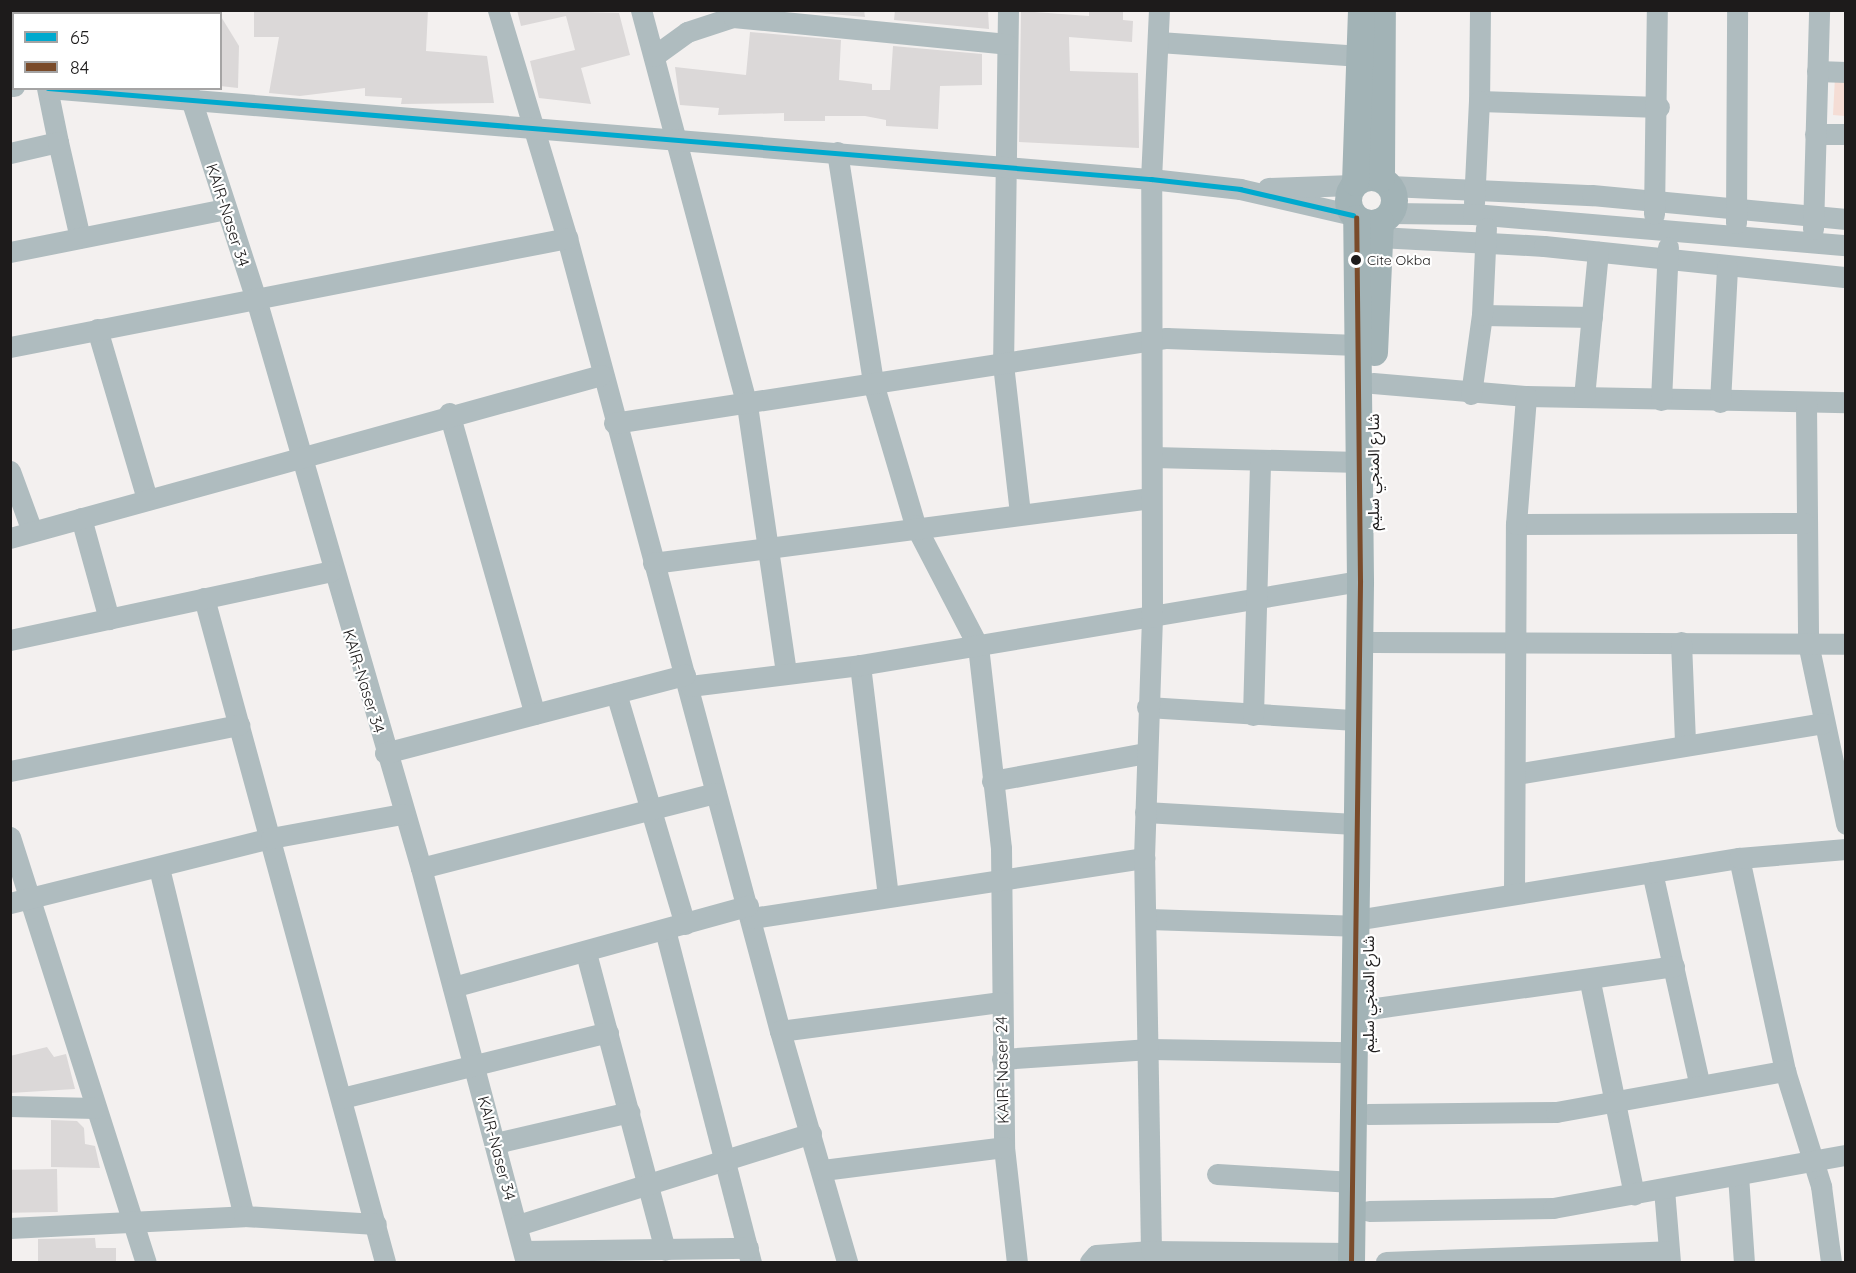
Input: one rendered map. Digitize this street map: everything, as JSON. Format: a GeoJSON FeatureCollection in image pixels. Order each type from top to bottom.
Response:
{"type":"FeatureCollection","features":[{"type":"Feature","properties":{"kind":"main road"},"geometry":{"type":"LineString","coordinates":[[1361,10],[1361,56],[1372,221]]}},
{"type":"Feature","properties":{"kind":"main road"},"geometry":{"type":"LineString","coordinates":[[1372,221],[1347,203],[1370,183],[1382,10]]}},
{"type":"Feature","properties":{"kind":"main road","name":"شارع المنجي سليم"},"geometry":{"type":"LineString","coordinates":[[1358,1259],[1369,1211],[1369,1010],[1355,824],[1360,581],[1357,345],[1372,221]]}},
{"type":"Feature","properties":{"kind":"main road","name":"شارع المنجي سليم"},"geometry":{"type":"LineString","coordinates":[[1358,1259],[1353,1182],[1352,1052],[1361,922],[1372,642],[1372,221]]}},
{"type":"Feature","properties":{"kind":"street"},"geometry":{"type":"LineString","coordinates":[[498,10],[567,238],[601,375],[687,680],[780,1030],[823,1170],[848,1263]]}},
{"type":"Feature","properties":{"kind":"street"},"geometry":{"type":"LineString","coordinates":[[641,10],[747,405],[764,552],[786,671]]}},
{"type":"Feature","properties":{"kind":"street"},"geometry":{"type":"LineString","coordinates":[[1008,10],[1003,364],[1020,513]]}},
{"type":"Feature","properties":{"kind":"street"},"geometry":{"type":"LineString","coordinates":[[1151,1251],[1148,919],[1144,858],[1147,707],[1152,617],[1151,180],[1159,10]]}},
{"type":"Feature","properties":{"kind":"street"},"geometry":{"type":"LineString","coordinates":[[1471,394],[1482,315],[1486,242],[1474,190],[1479,101],[1480,10]]}},
{"type":"Feature","properties":{"kind":"street"},"geometry":{"type":"LineString","coordinates":[[1657,10],[1659,107],[1656,202],[1666,260],[1661,400]]}},
{"type":"Feature","properties":{"kind":"street"},"geometry":{"type":"LineString","coordinates":[[1735,235],[1737,10]]}},
{"type":"Feature","properties":{"kind":"street"},"geometry":{"type":"LineString","coordinates":[[1813,241],[1819,10]]}},
{"type":"Feature","properties":{"kind":"street"},"geometry":{"type":"LineString","coordinates":[[654,57],[687,32],[715,21],[784,16],[883,20],[1007,44]]}},
{"type":"Feature","properties":{"kind":"street"},"geometry":{"type":"LineString","coordinates":[[1158,42],[1361,56]]}},
{"type":"Feature","properties":{"kind":"street"},"geometry":{"type":"LineString","coordinates":[[1817,71],[1845,72]]}},
{"type":"Feature","properties":{"kind":"street"},"geometry":{"type":"LineString","coordinates":[[47,90],[80,237]]}},
{"type":"Feature","properties":{"kind":"street"},"geometry":{"type":"LineString","coordinates":[[88,90],[190,95],[837,152],[1006,171],[1151,180],[1240,189],[1372,221],[1486,242],[1845,277]]}},
{"type":"Feature","properties":{"kind":"street","name":"KAIR-Naser 34"},"geometry":{"type":"LineString","coordinates":[[190,95],[256,299],[331,571],[402,814],[421,868],[525,1257]]}},
{"type":"Feature","properties":{"kind":"street"},"geometry":{"type":"LineString","coordinates":[[1479,101],[1659,107]]}},
{"type":"Feature","properties":{"kind":"street"},"geometry":{"type":"LineString","coordinates":[[1815,134],[1845,134]]}},
{"type":"Feature","properties":{"kind":"street"},"geometry":{"type":"LineString","coordinates":[[10,153],[58,142]]}},
{"type":"Feature","properties":{"kind":"street"},"geometry":{"type":"LineString","coordinates":[[837,152],[873,383],[915,525],[978,646]]}},
{"type":"Feature","properties":{"kind":"street"},"geometry":{"type":"LineString","coordinates":[[1240,189],[1370,183],[1656,202],[1845,219]]}},
{"type":"Feature","properties":{"kind":"street"},"geometry":{"type":"LineString","coordinates":[[10,252],[225,209]]}},
{"type":"Feature","properties":{"kind":"street"},"geometry":{"type":"LineString","coordinates":[[1372,221],[1480,215],[1845,245]]}},
{"type":"Feature","properties":{"kind":"street"},"geometry":{"type":"LineString","coordinates":[[10,347],[567,238]]}},
{"type":"Feature","properties":{"kind":"street"},"geometry":{"type":"LineString","coordinates":[[1584,397],[1598,252]]}},
{"type":"Feature","properties":{"kind":"street"},"geometry":{"type":"LineString","coordinates":[[1720,402],[1727,267]]}},
{"type":"Feature","properties":{"kind":"street"},"geometry":{"type":"LineString","coordinates":[[1482,315],[1592,317]]}},
{"type":"Feature","properties":{"kind":"street"},"geometry":{"type":"LineString","coordinates":[[97,329],[147,499]]}},
{"type":"Feature","properties":{"kind":"street"},"geometry":{"type":"LineString","coordinates":[[614,423],[747,405],[1150,340],[1357,345]]}},
{"type":"Feature","properties":{"kind":"street"},"geometry":{"type":"LineString","coordinates":[[10,538],[449,413],[601,375]]}},
{"type":"Feature","properties":{"kind":"street"},"geometry":{"type":"LineString","coordinates":[[1373,383],[1471,394],[1720,402],[1845,402]]}},
{"type":"Feature","properties":{"kind":"street"},"geometry":{"type":"LineString","coordinates":[[1514,892],[1518,642],[1516,524],[1526,396]]}},
{"type":"Feature","properties":{"kind":"street"},"geometry":{"type":"LineString","coordinates":[[1806,402],[1804,523],[1808,643],[1845,824]]}},
{"type":"Feature","properties":{"kind":"street"},"geometry":{"type":"LineString","coordinates":[[449,413],[535,714]]}},
{"type":"Feature","properties":{"kind":"street"},"geometry":{"type":"LineString","coordinates":[[1153,457],[1260,462],[1360,462]]}},
{"type":"Feature","properties":{"kind":"street"},"geometry":{"type":"LineString","coordinates":[[1253,715],[1260,462]]}},
{"type":"Feature","properties":{"kind":"street"},"geometry":{"type":"LineString","coordinates":[[10,471],[32,531]]}},
{"type":"Feature","properties":{"kind":"street"},"geometry":{"type":"LineString","coordinates":[[653,563],[764,552],[915,525],[1151,498]]}},
{"type":"Feature","properties":{"kind":"street"},"geometry":{"type":"LineString","coordinates":[[81,518],[109,619]]}},
{"type":"Feature","properties":{"kind":"street"},"geometry":{"type":"LineString","coordinates":[[1516,524],[1804,523]]}},
{"type":"Feature","properties":{"kind":"street"},"geometry":{"type":"LineString","coordinates":[[10,640],[331,571]]}},
{"type":"Feature","properties":{"kind":"street"},"geometry":{"type":"LineString","coordinates":[[386,753],[616,693],[687,680],[860,664],[1360,581]]}},
{"type":"Feature","properties":{"kind":"street"},"geometry":{"type":"LineString","coordinates":[[204,598],[342,1098],[385,1263]]}},
{"type":"Feature","properties":{"kind":"street"},"geometry":{"type":"LineString","coordinates":[[1372,642],[1845,644]]}},
{"type":"Feature","properties":{"kind":"street"},"geometry":{"type":"LineString","coordinates":[[1681,642],[1685,743]]}},
{"type":"Feature","properties":{"kind":"street","name":"KAIR-Naser 24"},"geometry":{"type":"LineString","coordinates":[[978,646],[999,877],[1004,1147],[1017,1263]]}},
{"type":"Feature","properties":{"kind":"street"},"geometry":{"type":"LineString","coordinates":[[860,664],[888,895]]}},
{"type":"Feature","properties":{"kind":"street"},"geometry":{"type":"LineString","coordinates":[[525,1257],[665,1250],[750,1255],[726,1159],[649,811],[616,693]]}},
{"type":"Feature","properties":{"kind":"street"},"geometry":{"type":"LineString","coordinates":[[1147,707],[1356,720]]}},
{"type":"Feature","properties":{"kind":"street"},"geometry":{"type":"LineString","coordinates":[[1516,774],[1685,743],[1823,723]]}},
{"type":"Feature","properties":{"kind":"street"},"geometry":{"type":"LineString","coordinates":[[10,771],[239,725]]}},
{"type":"Feature","properties":{"kind":"street"},"geometry":{"type":"LineString","coordinates":[[992,781],[1146,753]]}},
{"type":"Feature","properties":{"kind":"street"},"geometry":{"type":"LineString","coordinates":[[421,868],[716,793]]}},
{"type":"Feature","properties":{"kind":"street"},"geometry":{"type":"LineString","coordinates":[[1145,812],[1355,824]]}},
{"type":"Feature","properties":{"kind":"street"},"geometry":{"type":"LineString","coordinates":[[20,900],[159,868],[271,838],[402,814]]}},
{"type":"Feature","properties":{"kind":"street"},"geometry":{"type":"LineString","coordinates":[[10,837],[20,900],[135,1223],[146,1263]]}},
{"type":"Feature","properties":{"kind":"street"},"geometry":{"type":"LineString","coordinates":[[1148,919],[1361,922],[1514,892],[1739,858],[1845,849]]}},
{"type":"Feature","properties":{"kind":"street"},"geometry":{"type":"LineString","coordinates":[[453,987],[586,953],[675,927],[750,912],[888,895],[999,877],[1144,858]]}},
{"type":"Feature","properties":{"kind":"street"},"geometry":{"type":"LineString","coordinates":[[1739,858],[1785,1071],[1811,1161],[1821,1186],[1835,1255]]}},
{"type":"Feature","properties":{"kind":"street"},"geometry":{"type":"LineString","coordinates":[[159,868],[244,1216]]}},
{"type":"Feature","properties":{"kind":"street"},"geometry":{"type":"LineString","coordinates":[[1652,872],[1699,1083]]}},
{"type":"Feature","properties":{"kind":"street"},"geometry":{"type":"LineString","coordinates":[[586,953],[629,1112],[646,1188],[665,1250]]}},
{"type":"Feature","properties":{"kind":"street"},"geometry":{"type":"LineString","coordinates":[[1369,1010],[1590,982],[1674,966]]}},
{"type":"Feature","properties":{"kind":"street"},"geometry":{"type":"LineString","coordinates":[[1590,982],[1634,1194]]}},
{"type":"Feature","properties":{"kind":"street"},"geometry":{"type":"LineString","coordinates":[[780,1030],[1001,1002]]}},
{"type":"Feature","properties":{"kind":"street"},"geometry":{"type":"LineString","coordinates":[[342,1098],[475,1067],[608,1032]]}},
{"type":"Feature","properties":{"kind":"street"},"geometry":{"type":"LineString","coordinates":[[1002,1059],[1150,1048],[1352,1052]]}},
{"type":"Feature","properties":{"kind":"street"},"geometry":{"type":"LineString","coordinates":[[1368,1114],[1503,1116],[1613,1101],[1699,1083],[1785,1071]]}},
{"type":"Feature","properties":{"kind":"street"},"geometry":{"type":"LineString","coordinates":[[10,1106],[95,1108]]}},
{"type":"Feature","properties":{"kind":"street"},"geometry":{"type":"LineString","coordinates":[[496,1143],[629,1112]]}},
{"type":"Feature","properties":{"kind":"street"},"geometry":{"type":"LineString","coordinates":[[518,1225],[646,1188],[726,1159],[811,1133]]}},
{"type":"Feature","properties":{"kind":"street"},"geometry":{"type":"LineString","coordinates":[[823,1170],[1004,1147]]}},
{"type":"Feature","properties":{"kind":"street"},"geometry":{"type":"LineString","coordinates":[[1369,1211],[1506,1212],[1664,1189],[1845,1155]]}},
{"type":"Feature","properties":{"kind":"street"},"geometry":{"type":"LineString","coordinates":[[1217,1174],[1353,1182]]}},
{"type":"Feature","properties":{"kind":"street"},"geometry":{"type":"LineString","coordinates":[[1738,1174],[1744,1263]]}},
{"type":"Feature","properties":{"kind":"street"},"geometry":{"type":"LineString","coordinates":[[1386,1263],[1670,1257],[1664,1189]]}},
{"type":"Feature","properties":{"kind":"street"},"geometry":{"type":"LineString","coordinates":[[10,1228],[244,1216],[376,1224]]}},
{"type":"Feature","properties":{"kind":"street"},"geometry":{"type":"LineString","coordinates":[[1090,1263],[1095,1255],[1151,1251],[1358,1259]]}},
{"type":"Feature","properties":{"kind":"shaded area"},"geometry":{"type":"Polygon","coordinates":[[[1835,77],[1845,78],[1845,116],[1833,115],[1835,77]]]}},
{"type":"Feature","properties":{"kind":"building"},"geometry":{"type":"Polygon","coordinates":[[[428,10],[426,51],[487,56],[494,103],[401,104],[402,98],[365,96],[365,88],[300,96],[269,93],[279,37],[254,37],[254,11],[428,10]]]}},
{"type":"Feature","properties":{"kind":"building"},"geometry":{"type":"Polygon","coordinates":[[[517,10],[619,13],[630,55],[581,68],[591,104],[539,98],[530,61],[575,50],[566,16],[521,26],[517,10]]]}},
{"type":"Feature","properties":{"kind":"building"},"geometry":{"type":"Polygon","coordinates":[[[864,10],[865,17],[797,11],[864,10]]]}},
{"type":"Feature","properties":{"kind":"building"},"geometry":{"type":"Polygon","coordinates":[[[895,10],[988,10],[989,29],[894,20],[895,10]]]}},
{"type":"Feature","properties":{"kind":"building"},"geometry":{"type":"Polygon","coordinates":[[[1089,10],[1123,10],[1123,20],[1133,21],[1132,42],[1069,37],[1070,71],[1138,73],[1139,148],[1019,142],[1021,11],[1089,16],[1089,10]]]}},
{"type":"Feature","properties":{"kind":"building"},"geometry":{"type":"Polygon","coordinates":[[[222,18],[239,46],[238,88],[222,86],[222,18]]]}},
{"type":"Feature","properties":{"kind":"building"},"geometry":{"type":"Polygon","coordinates":[[[750,32],[841,40],[839,80],[872,84],[872,90],[890,90],[893,46],[982,54],[982,85],[940,86],[938,129],[886,126],[886,120],[865,116],[825,116],[825,121],[784,121],[784,113],[718,115],[719,108],[680,105],[675,67],[746,75],[750,32]]]}},
{"type":"Feature","properties":{"kind":"building"},"geometry":{"type":"Polygon","coordinates":[[[47,1047],[54,1057],[66,1054],[75,1089],[10,1093],[10,1056],[47,1047]]]}},
{"type":"Feature","properties":{"kind":"building"},"geometry":{"type":"Polygon","coordinates":[[[51,1120],[77,1121],[84,1128],[85,1144],[95,1146],[100,1168],[51,1167],[51,1120]]]}},
{"type":"Feature","properties":{"kind":"building"},"geometry":{"type":"Polygon","coordinates":[[[57,1169],[58,1212],[11,1213],[10,1170],[57,1169]]]}},
{"type":"Feature","properties":{"kind":"building"},"geometry":{"type":"Polygon","coordinates":[[[95,1238],[96,1248],[116,1248],[116,1263],[38,1263],[38,1239],[95,1238]]]}},
{"type":"Feature","properties":{"kind":"transit line","name":"65"},"geometry":{"type":"LineString","coordinates":[[72,90],[1151,179],[1240,189],[1353,215]]}},
{"type":"Feature","properties":{"kind":"transit line","name":"84"},"geometry":{"type":"LineString","coordinates":[[1351,1262],[1360,581],[1356,218]]}},
{"type":"Feature","properties":{"kind":"place","name":"Cite Okba"},"geometry":{"type":"Point","coordinates":[1356,260]}}]}
